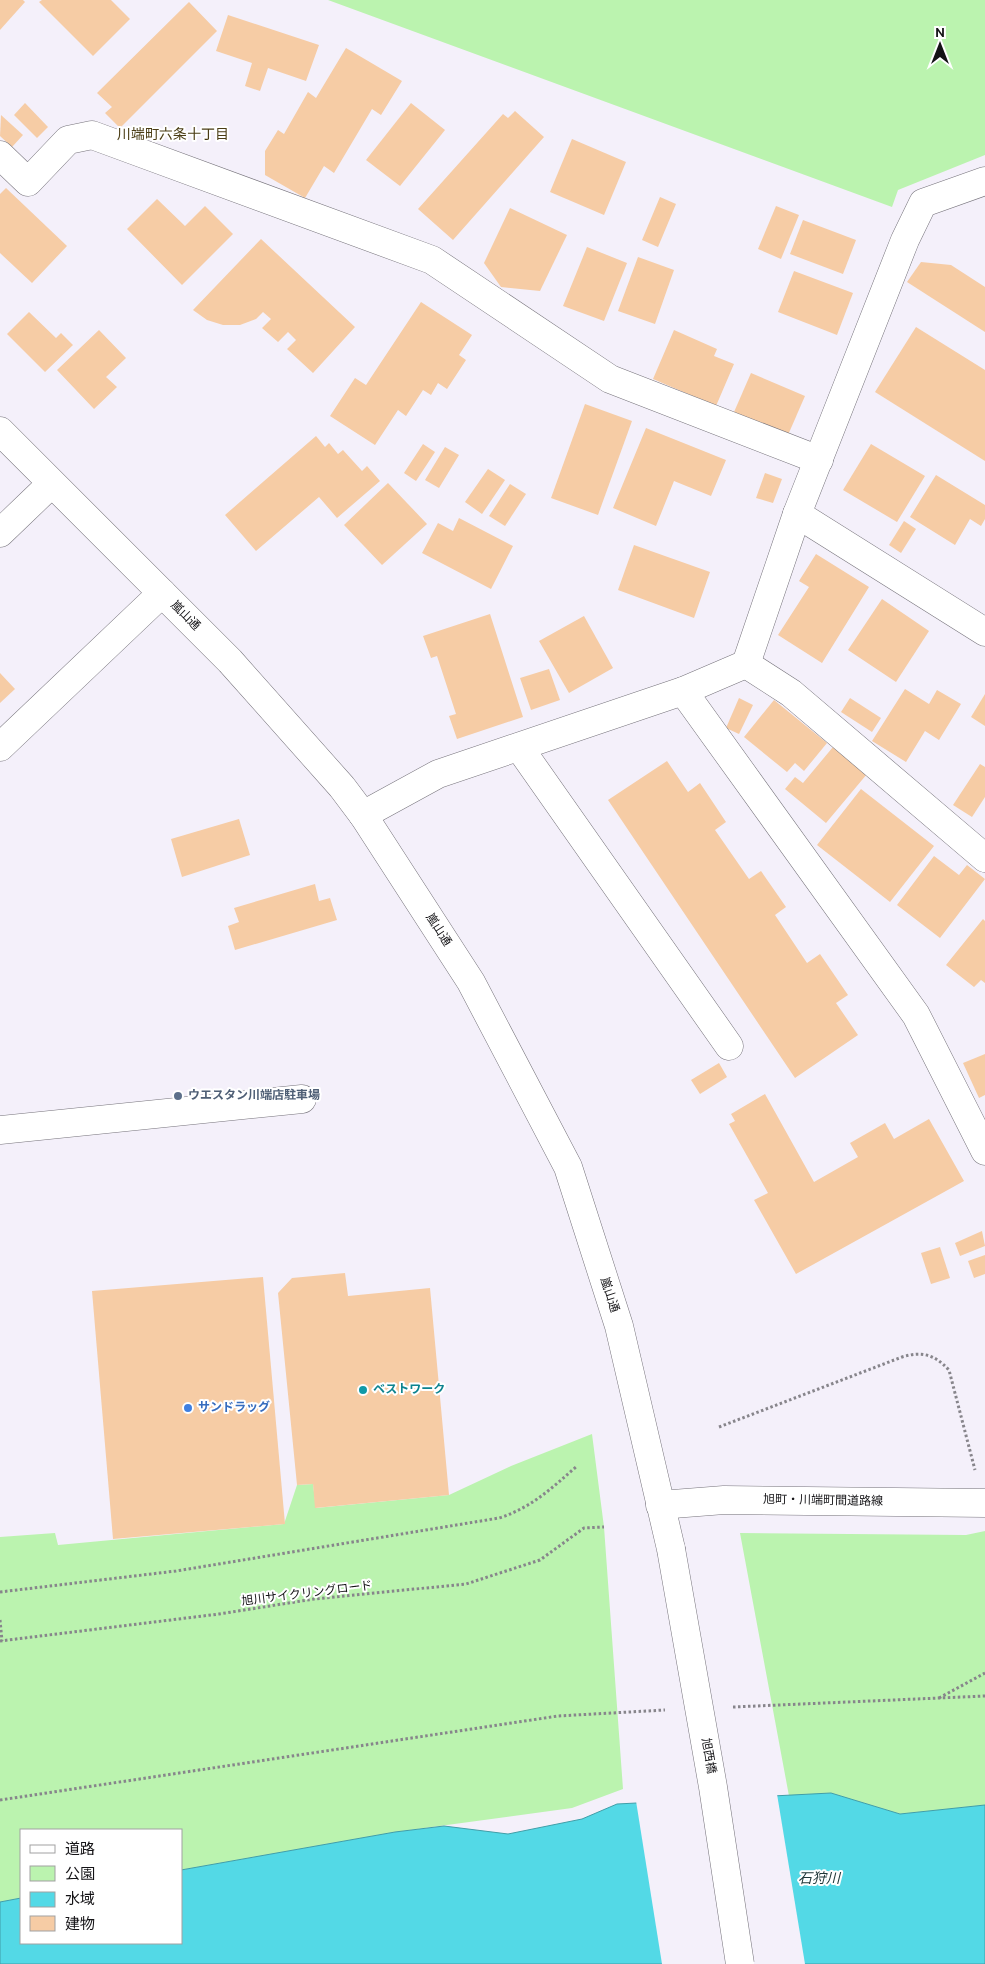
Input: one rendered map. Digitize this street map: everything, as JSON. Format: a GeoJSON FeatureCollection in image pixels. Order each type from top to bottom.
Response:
{"type":"FeatureCollection","features":[{"type":"Feature","properties":{"kind":"street"},"geometry":{"type":"LineString","coordinates":[[0,155],[28,182],[68,140],[92,135],[432,260],[610,379],[819,460]]}},
{"type":"Feature","properties":{"kind":"street"},"geometry":{"type":"LineString","coordinates":[[363,815],[438,774],[682,691],[746,664],[797,514],[905,240],[923,203],[985,181]]}},
{"type":"Feature","properties":{"kind":"street","name":"嵐山通"},"geometry":{"type":"LineString","coordinates":[[0,431],[230,661],[342,786],[363,815],[471,982],[568,1167],[619,1326],[671,1549]]}},
{"type":"Feature","properties":{"kind":"street"},"geometry":{"type":"LineString","coordinates":[[0,532],[51,484]]}},
{"type":"Feature","properties":{"kind":"street"},"geometry":{"type":"LineString","coordinates":[[797,514],[985,632]]}},
{"type":"Feature","properties":{"kind":"street"},"geometry":{"type":"LineString","coordinates":[[0,747],[162,593]]}},
{"type":"Feature","properties":{"kind":"street"},"geometry":{"type":"LineString","coordinates":[[746,664],[791,693],[985,858]]}},
{"type":"Feature","properties":{"kind":"street"},"geometry":{"type":"LineString","coordinates":[[682,691],[916,1015],[985,1151]]}},
{"type":"Feature","properties":{"kind":"street"},"geometry":{"type":"LineString","coordinates":[[519,747],[729,1046]]}},
{"type":"Feature","properties":{"kind":"street"},"geometry":{"type":"LineString","coordinates":[[0,1130],[302,1099]]}},
{"type":"Feature","properties":{"kind":"street","name":"旭町・川端町間道路線"},"geometry":{"type":"LineString","coordinates":[[660,1505],[724,1500],[984,1503]]}},
{"type":"Feature","properties":{"kind":"street","name":"旭西橋"},"geometry":{"type":"LineString","coordinates":[[671,1549],[713,1787],[740,1964]]}},
{"type":"Feature","properties":{"kind":"path"},"geometry":{"type":"LineString","coordinates":[[719,1427],[902,1357],[915,1354],[929,1354],[940,1360],[949,1370],[984,1503]]}},
{"type":"Feature","properties":{"kind":"path"},"geometry":{"type":"LineString","coordinates":[[0,1592],[176,1571],[499,1518],[519,1511],[542,1498],[577,1466]]}},
{"type":"Feature","properties":{"kind":"path","name":"旭川サイクリングロード"},"geometry":{"type":"LineString","coordinates":[[1,1641],[219,1614],[314,1600],[466,1584],[540,1560],[584,1528],[604,1527]]}},
{"type":"Feature","properties":{"kind":"path"},"geometry":{"type":"LineString","coordinates":[[0,1620],[1,1641]]}},
{"type":"Feature","properties":{"kind":"path"},"geometry":{"type":"LineString","coordinates":[[939,1698],[985,1673]]}},
{"type":"Feature","properties":{"kind":"path"},"geometry":{"type":"LineString","coordinates":[[729,1707],[985,1696]]}},
{"type":"Feature","properties":{"kind":"path"},"geometry":{"type":"LineString","coordinates":[[0,1800],[558,1716],[670,1709]]}},
{"type":"Feature","properties":{"kind":"green space"},"geometry":{"type":"Polygon","coordinates":[[[328,0],[985,0],[985,155],[898,190],[892,207],[328,0]]]}},
{"type":"Feature","properties":{"kind":"green space"},"geometry":{"type":"Polygon","coordinates":[[[592,1434],[604,1527],[623,1789],[572,1808],[395,1832],[182,1870],[182,1829],[20,1829],[20,1898],[0,1902],[0,1537],[55,1533],[58,1545],[284,1524],[297,1485],[313,1484],[316,1508],[449,1495],[511,1466],[592,1434]]]}},
{"type":"Feature","properties":{"kind":"green space"},"geometry":{"type":"Polygon","coordinates":[[[985,1531],[985,1805],[900,1814],[831,1793],[789,1796],[740,1533],[966,1535],[985,1531]]]}},
{"type":"Feature","properties":{"kind":"water","name":"石狩川"},"geometry":{"type":"Polygon","coordinates":[[[831,1793],[900,1814],[985,1805],[985,1964],[0,1964],[0,1902],[20,1898],[20,1944],[182,1944],[182,1870],[395,1832],[444,1826],[508,1834],[582,1819],[617,1804],[831,1793]]]}},
{"type":"Feature","properties":{"kind":"pier"},"geometry":{"type":"Polygon","coordinates":[[[777,1794],[805,1964],[662,1964],[636,1801],[777,1794]]]}},
{"type":"Feature","properties":{"kind":"building"},"geometry":{"type":"Polygon","coordinates":[[[0,0],[23,0],[25,2],[0,30],[0,0]]]}},
{"type":"Feature","properties":{"kind":"building"},"geometry":{"type":"Polygon","coordinates":[[[42,0],[111,0],[130,19],[93,56],[39,2],[42,0]]]}},
{"type":"Feature","properties":{"kind":"building"},"geometry":{"type":"Polygon","coordinates":[[[189,2],[217,31],[120,128],[105,113],[112,107],[97,93],[189,2]]]}},
{"type":"Feature","properties":{"kind":"building"},"geometry":{"type":"Polygon","coordinates":[[[228,15],[319,45],[306,81],[268,68],[260,91],[245,86],[252,63],[216,51],[228,15]]]}},
{"type":"Feature","properties":{"kind":"building"},"geometry":{"type":"Polygon","coordinates":[[[346,48],[402,81],[381,115],[372,109],[334,173],[324,166],[305,198],[265,175],[265,151],[278,130],[284,134],[308,92],[316,98],[346,48]]]}},
{"type":"Feature","properties":{"kind":"building"},"geometry":{"type":"Polygon","coordinates":[[[25,103],[48,127],[37,138],[14,115],[25,103]]]}},
{"type":"Feature","properties":{"kind":"building"},"geometry":{"type":"Polygon","coordinates":[[[411,103],[445,130],[400,186],[366,160],[411,103]]]}},
{"type":"Feature","properties":{"kind":"building"},"geometry":{"type":"Polygon","coordinates":[[[515,111],[544,137],[453,240],[418,209],[503,114],[508,118],[515,111]]]}},
{"type":"Feature","properties":{"kind":"building"},"geometry":{"type":"Polygon","coordinates":[[[1,115],[23,135],[12,147],[0,136],[1,115]]]}},
{"type":"Feature","properties":{"kind":"building"},"geometry":{"type":"Polygon","coordinates":[[[572,139],[626,162],[604,215],[550,192],[572,139]]]}},
{"type":"Feature","properties":{"kind":"building"},"geometry":{"type":"Polygon","coordinates":[[[6,188],[67,246],[32,283],[0,253],[0,194],[6,188]]]}},
{"type":"Feature","properties":{"kind":"building"},"geometry":{"type":"Polygon","coordinates":[[[660,197],[676,204],[658,247],[642,240],[660,197]]]}},
{"type":"Feature","properties":{"kind":"building"},"geometry":{"type":"Polygon","coordinates":[[[157,199],[185,226],[205,206],[233,234],[182,285],[127,229],[157,199]]]}},
{"type":"Feature","properties":{"kind":"building"},"geometry":{"type":"Polygon","coordinates":[[[776,206],[799,215],[781,259],[758,249],[776,206]]]}},
{"type":"Feature","properties":{"kind":"building"},"geometry":{"type":"Polygon","coordinates":[[[510,208],[567,235],[540,291],[501,287],[484,263],[510,208]]]}},
{"type":"Feature","properties":{"kind":"building"},"geometry":{"type":"Polygon","coordinates":[[[803,220],[856,240],[843,274],[790,254],[803,220]]]}},
{"type":"Feature","properties":{"kind":"building"},"geometry":{"type":"Polygon","coordinates":[[[261,239],[355,327],[313,373],[287,349],[296,340],[288,332],[278,342],[262,328],[271,319],[263,312],[256,319],[240,325],[223,325],[207,320],[193,310],[261,239]]]}},
{"type":"Feature","properties":{"kind":"building"},"geometry":{"type":"Polygon","coordinates":[[[587,247],[627,263],[604,321],[563,306],[587,247]]]}},
{"type":"Feature","properties":{"kind":"building"},"geometry":{"type":"Polygon","coordinates":[[[638,257],[674,270],[655,324],[618,311],[638,257]]]}},
{"type":"Feature","properties":{"kind":"building"},"geometry":{"type":"Polygon","coordinates":[[[921,262],[951,265],[985,287],[985,332],[907,282],[921,262]]]}},
{"type":"Feature","properties":{"kind":"building"},"geometry":{"type":"Polygon","coordinates":[[[794,271],[853,293],[837,335],[778,312],[794,271]]]}},
{"type":"Feature","properties":{"kind":"building"},"geometry":{"type":"Polygon","coordinates":[[[421,302],[472,335],[459,355],[466,360],[447,389],[438,383],[431,395],[423,390],[406,416],[398,410],[375,445],[330,416],[355,378],[366,385],[421,302]]]}},
{"type":"Feature","properties":{"kind":"building"},"geometry":{"type":"Polygon","coordinates":[[[29,312],[56,338],[61,333],[73,345],[45,372],[7,334],[29,312]]]}},
{"type":"Feature","properties":{"kind":"building"},"geometry":{"type":"Polygon","coordinates":[[[916,327],[985,370],[985,461],[875,392],[916,327]]]}},
{"type":"Feature","properties":{"kind":"building"},"geometry":{"type":"Polygon","coordinates":[[[99,330],[126,358],[106,377],[117,387],[94,409],[57,370],[99,330]]]}},
{"type":"Feature","properties":{"kind":"building"},"geometry":{"type":"Polygon","coordinates":[[[674,330],[717,349],[714,356],[734,364],[716,406],[653,379],[674,330]]]}},
{"type":"Feature","properties":{"kind":"building"},"geometry":{"type":"Polygon","coordinates":[[[751,373],[805,396],[788,435],[734,412],[751,373]]]}},
{"type":"Feature","properties":{"kind":"building"},"geometry":{"type":"Polygon","coordinates":[[[585,404],[632,421],[598,515],[551,498],[585,404]]]}},
{"type":"Feature","properties":{"kind":"building"},"geometry":{"type":"Polygon","coordinates":[[[646,428],[726,460],[711,496],[674,481],[656,526],[613,508],[646,428]]]}},
{"type":"Feature","properties":{"kind":"building"},"geometry":{"type":"Polygon","coordinates":[[[316,436],[325,447],[329,443],[338,454],[343,450],[362,471],[367,466],[380,481],[337,518],[319,497],[256,551],[225,515],[316,436]]]}},
{"type":"Feature","properties":{"kind":"building"},"geometry":{"type":"Polygon","coordinates":[[[423,444],[435,452],[416,481],[404,473],[423,444]]]}},
{"type":"Feature","properties":{"kind":"building"},"geometry":{"type":"Polygon","coordinates":[[[871,444],[925,476],[897,522],[843,490],[871,444]]]}},
{"type":"Feature","properties":{"kind":"building"},"geometry":{"type":"Polygon","coordinates":[[[445,447],[459,455],[439,488],[425,480],[445,447]]]}},
{"type":"Feature","properties":{"kind":"building"},"geometry":{"type":"Polygon","coordinates":[[[488,469],[505,480],[482,514],[465,502],[488,469]]]}},
{"type":"Feature","properties":{"kind":"building"},"geometry":{"type":"Polygon","coordinates":[[[765,473],[782,479],[773,503],[756,498],[765,473]]]}},
{"type":"Feature","properties":{"kind":"building"},"geometry":{"type":"Polygon","coordinates":[[[936,475],[985,505],[985,519],[981,526],[970,519],[955,545],[910,517],[936,475]]]}},
{"type":"Feature","properties":{"kind":"building"},"geometry":{"type":"Polygon","coordinates":[[[388,483],[427,524],[382,565],[344,525],[388,483]]]}},
{"type":"Feature","properties":{"kind":"building"},"geometry":{"type":"Polygon","coordinates":[[[510,484],[526,494],[505,526],[489,516],[510,484]]]}},
{"type":"Feature","properties":{"kind":"building"},"geometry":{"type":"Polygon","coordinates":[[[459,518],[513,546],[491,589],[422,553],[438,523],[453,531],[459,518]]]}},
{"type":"Feature","properties":{"kind":"building"},"geometry":{"type":"Polygon","coordinates":[[[904,521],[916,529],[901,553],[889,545],[904,521]]]}},
{"type":"Feature","properties":{"kind":"building"},"geometry":{"type":"Polygon","coordinates":[[[634,545],[710,572],[694,618],[618,590],[634,545]]]}},
{"type":"Feature","properties":{"kind":"building"},"geometry":{"type":"Polygon","coordinates":[[[816,554],[869,587],[822,663],[778,635],[809,587],[799,581],[816,554]]]}},
{"type":"Feature","properties":{"kind":"building"},"geometry":{"type":"Polygon","coordinates":[[[882,599],[929,631],[896,682],[848,650],[882,599]]]}},
{"type":"Feature","properties":{"kind":"building"},"geometry":{"type":"Polygon","coordinates":[[[490,614],[523,717],[457,739],[449,716],[456,714],[437,656],[431,658],[423,636],[490,614]]]}},
{"type":"Feature","properties":{"kind":"building"},"geometry":{"type":"Polygon","coordinates":[[[584,616],[613,668],[569,693],[539,641],[584,616]]]}},
{"type":"Feature","properties":{"kind":"building"},"geometry":{"type":"Polygon","coordinates":[[[549,669],[560,700],[531,710],[520,678],[549,669]]]}},
{"type":"Feature","properties":{"kind":"building"},"geometry":{"type":"Polygon","coordinates":[[[0,673],[15,689],[0,703],[0,673]]]}},
{"type":"Feature","properties":{"kind":"building"},"geometry":{"type":"Polygon","coordinates":[[[905,689],[929,704],[937,690],[961,704],[939,740],[925,731],[906,762],[872,741],[905,689]]]}},
{"type":"Feature","properties":{"kind":"building"},"geometry":{"type":"Polygon","coordinates":[[[985,694],[985,726],[971,717],[985,694]]]}},
{"type":"Feature","properties":{"kind":"building"},"geometry":{"type":"Polygon","coordinates":[[[739,698],[753,705],[739,734],[726,728],[739,698]]]}},
{"type":"Feature","properties":{"kind":"building"},"geometry":{"type":"Polygon","coordinates":[[[850,698],[881,718],[872,732],[841,712],[850,698]]]}},
{"type":"Feature","properties":{"kind":"building"},"geometry":{"type":"Polygon","coordinates":[[[774,700],[827,743],[804,771],[795,763],[787,772],[744,737],[774,700]]]}},
{"type":"Feature","properties":{"kind":"building"},"geometry":{"type":"Polygon","coordinates":[[[833,747],[867,774],[826,823],[785,789],[795,777],[803,783],[833,747]]]}},
{"type":"Feature","properties":{"kind":"building"},"geometry":{"type":"Polygon","coordinates":[[[667,761],[688,792],[700,783],[726,822],[715,830],[749,879],[761,871],[786,907],[775,915],[807,963],[820,954],[848,995],[836,1003],[858,1035],[795,1078],[608,800],[667,761]]]}},
{"type":"Feature","properties":{"kind":"building"},"geometry":{"type":"Polygon","coordinates":[[[980,764],[985,767],[985,797],[972,817],[953,805],[980,764]]]}},
{"type":"Feature","properties":{"kind":"building"},"geometry":{"type":"Polygon","coordinates":[[[861,789],[934,846],[890,902],[817,845],[861,789]]]}},
{"type":"Feature","properties":{"kind":"building"},"geometry":{"type":"Polygon","coordinates":[[[239,819],[250,855],[182,877],[171,839],[239,819]]]}},
{"type":"Feature","properties":{"kind":"building"},"geometry":{"type":"Polygon","coordinates":[[[934,856],[959,875],[967,865],[985,879],[940,938],[897,905],[934,856]]]}},
{"type":"Feature","properties":{"kind":"building"},"geometry":{"type":"Polygon","coordinates":[[[315,884],[319,901],[330,898],[337,920],[235,950],[228,926],[239,922],[234,908],[315,884]]]}},
{"type":"Feature","properties":{"kind":"building"},"geometry":{"type":"Polygon","coordinates":[[[983,919],[985,921],[985,983],[981,980],[974,987],[946,965],[983,919]]]}},
{"type":"Feature","properties":{"kind":"building"},"geometry":{"type":"Polygon","coordinates":[[[985,1054],[985,1095],[979,1098],[963,1063],[985,1054]]]}},
{"type":"Feature","properties":{"kind":"building"},"geometry":{"type":"Polygon","coordinates":[[[719,1063],[727,1077],[700,1094],[691,1080],[719,1063]]]}},
{"type":"Feature","properties":{"kind":"building"},"geometry":{"type":"Polygon","coordinates":[[[765,1094],[814,1182],[858,1157],[850,1143],[885,1123],[894,1139],[929,1119],[964,1181],[796,1274],[754,1200],[768,1193],[729,1124],[735,1121],[731,1114],[765,1094]]]}},
{"type":"Feature","properties":{"kind":"building"},"geometry":{"type":"Polygon","coordinates":[[[982,1231],[985,1246],[960,1256],[955,1243],[982,1231]]]}},
{"type":"Feature","properties":{"kind":"building"},"geometry":{"type":"Polygon","coordinates":[[[940,1247],[950,1278],[931,1284],[921,1253],[940,1247]]]}},
{"type":"Feature","properties":{"kind":"building"},"geometry":{"type":"Polygon","coordinates":[[[985,1255],[985,1274],[974,1278],[968,1261],[985,1255]]]}},
{"type":"Feature","properties":{"kind":"building","name":"ベストワーク"},"geometry":{"type":"Polygon","coordinates":[[[345,1273],[348,1296],[430,1288],[449,1495],[315,1508],[313,1484],[297,1485],[278,1293],[292,1278],[345,1273]]]}},
{"type":"Feature","properties":{"kind":"building","name":"サンドラッグ"},"geometry":{"type":"Polygon","coordinates":[[[263,1277],[285,1524],[113,1539],[92,1291],[263,1277]]]}},
{"type":"Feature","properties":{"kind":"place","name":"ウエスタン川端店駐車場"},"geometry":{"type":"Point","coordinates":[178,1096]}},
{"type":"Feature","properties":{"kind":"place","name":"ベストワーク"},"geometry":{"type":"Point","coordinates":[363,1390]}},
{"type":"Feature","properties":{"kind":"place","name":"サンドラッグ"},"geometry":{"type":"Point","coordinates":[188,1408]}},
{"type":"Feature","properties":{"kind":"district","name":"川端町六条十丁目"},"geometry":{"type":"Point","coordinates":[173,135]}}]}
